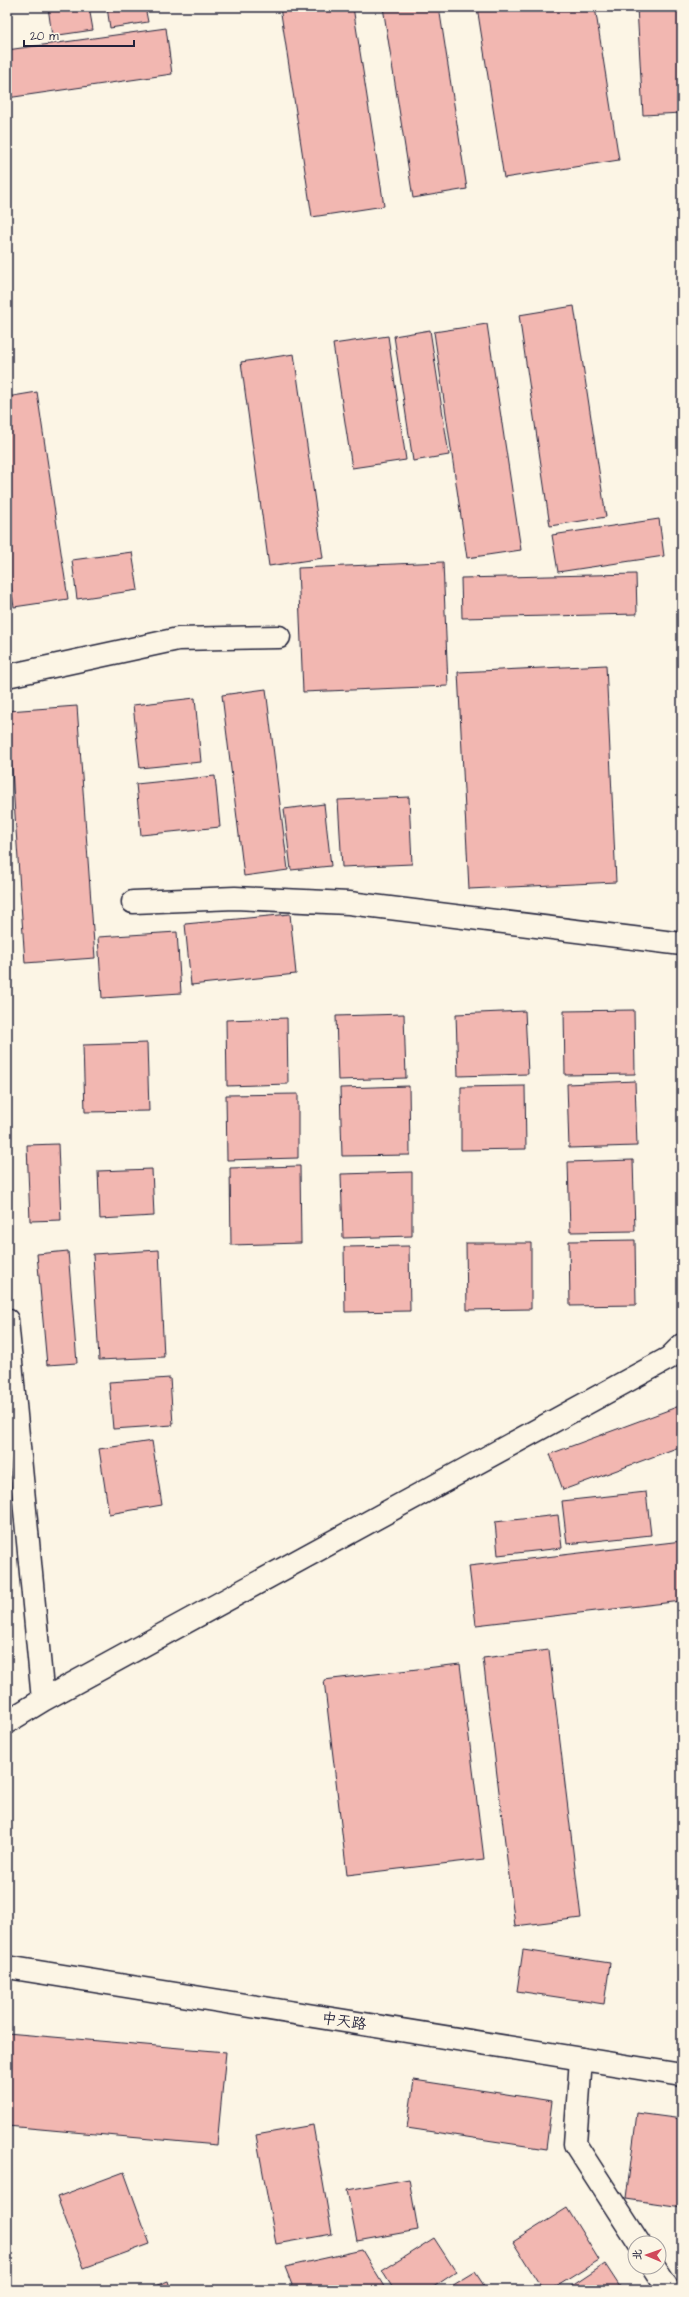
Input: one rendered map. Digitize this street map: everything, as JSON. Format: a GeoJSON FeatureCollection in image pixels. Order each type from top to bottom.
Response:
{"type":"FeatureCollection","features":[{"type":"Feature","properties":{"kind":"street"},"geometry":{"type":"LineString","coordinates":[[7,676],[178,639],[279,637]]}},
{"type":"Feature","properties":{"kind":"street"},"geometry":{"type":"LineString","coordinates":[[133,902],[235,898],[349,903],[682,944]]}},
{"type":"Feature","properties":{"kind":"street"},"geometry":{"type":"LineString","coordinates":[[7,1320],[43,1700]]}},
{"type":"Feature","properties":{"kind":"street"},"geometry":{"type":"LineString","coordinates":[[7,1722],[43,1700],[669,1358],[682,1345]]}},
{"type":"Feature","properties":{"kind":"street","name":"中天路"},"geometry":{"type":"LineString","coordinates":[[7,1967],[682,2075]]}},
{"type":"Feature","properties":{"kind":"street"},"geometry":{"type":"LineString","coordinates":[[581,2059],[574,2144],[634,2235]]}},
{"type":"Feature","properties":{"kind":"street"},"geometry":{"type":"LineString","coordinates":[[659,2275],[669,2290]]}},
{"type":"Feature","properties":{"kind":"building"},"geometry":{"type":"Polygon","coordinates":[[[48,7],[89,7],[93,30],[52,36],[48,7]]]}},
{"type":"Feature","properties":{"kind":"building"},"geometry":{"type":"Polygon","coordinates":[[[107,7],[145,7],[148,22],[110,28],[107,7]]]}},
{"type":"Feature","properties":{"kind":"building"},"geometry":{"type":"Polygon","coordinates":[[[280,7],[353,7],[384,206],[312,217],[280,7]]]}},
{"type":"Feature","properties":{"kind":"building"},"geometry":{"type":"Polygon","coordinates":[[[383,7],[439,7],[467,189],[413,198],[383,7]]]}},
{"type":"Feature","properties":{"kind":"building"},"geometry":{"type":"Polygon","coordinates":[[[477,7],[595,7],[619,160],[504,178],[477,7]]]}},
{"type":"Feature","properties":{"kind":"building"},"geometry":{"type":"Polygon","coordinates":[[[637,7],[682,7],[682,113],[643,115],[637,7]]]}},
{"type":"Feature","properties":{"kind":"building"},"geometry":{"type":"Polygon","coordinates":[[[166,28],[172,74],[7,98],[7,50],[166,28]]]}},
{"type":"Feature","properties":{"kind":"building"},"geometry":{"type":"Polygon","coordinates":[[[574,306],[606,517],[550,526],[519,315],[574,306]]]}},
{"type":"Feature","properties":{"kind":"building"},"geometry":{"type":"Polygon","coordinates":[[[487,324],[521,550],[467,558],[434,332],[487,324]]]}},
{"type":"Feature","properties":{"kind":"building"},"geometry":{"type":"Polygon","coordinates":[[[430,330],[449,455],[413,461],[394,336],[430,330]]]}},
{"type":"Feature","properties":{"kind":"building"},"geometry":{"type":"Polygon","coordinates":[[[388,336],[406,460],[352,468],[333,344],[388,336]]]}},
{"type":"Feature","properties":{"kind":"building"},"geometry":{"type":"Polygon","coordinates":[[[294,354],[323,558],[269,566],[241,362],[294,354]]]}},
{"type":"Feature","properties":{"kind":"building"},"geometry":{"type":"Polygon","coordinates":[[[37,392],[68,599],[14,607],[7,558],[7,397],[37,392]]]}},
{"type":"Feature","properties":{"kind":"building"},"geometry":{"type":"Polygon","coordinates":[[[659,519],[664,556],[558,572],[552,535],[659,519]]]}},
{"type":"Feature","properties":{"kind":"building"},"geometry":{"type":"Polygon","coordinates":[[[132,552],[138,590],[77,599],[72,560],[132,552]]]}},
{"type":"Feature","properties":{"kind":"building"},"geometry":{"type":"Polygon","coordinates":[[[443,562],[448,686],[303,692],[298,568],[443,562]]]}},
{"type":"Feature","properties":{"kind":"building"},"geometry":{"type":"Polygon","coordinates":[[[636,574],[637,614],[462,618],[461,578],[636,574]]]}},
{"type":"Feature","properties":{"kind":"building"},"geometry":{"type":"Polygon","coordinates":[[[606,665],[616,882],[469,889],[458,672],[606,665]]]}},
{"type":"Feature","properties":{"kind":"building"},"geometry":{"type":"Polygon","coordinates":[[[266,689],[288,870],[244,876],[222,695],[266,689]]]}},
{"type":"Feature","properties":{"kind":"building"},"geometry":{"type":"Polygon","coordinates":[[[195,698],[201,762],[140,768],[133,705],[195,698]]]}},
{"type":"Feature","properties":{"kind":"building"},"geometry":{"type":"Polygon","coordinates":[[[77,706],[95,958],[25,963],[8,711],[77,706]]]}},
{"type":"Feature","properties":{"kind":"building"},"geometry":{"type":"Polygon","coordinates":[[[215,776],[220,827],[141,835],[136,784],[215,776]]]}},
{"type":"Feature","properties":{"kind":"building"},"geometry":{"type":"Polygon","coordinates":[[[409,797],[412,864],[342,867],[338,800],[409,797]]]}},
{"type":"Feature","properties":{"kind":"building"},"geometry":{"type":"Polygon","coordinates":[[[324,804],[331,866],[291,870],[284,809],[324,804]]]}},
{"type":"Feature","properties":{"kind":"building"},"geometry":{"type":"Polygon","coordinates":[[[290,914],[296,974],[191,985],[185,924],[290,914]]]}},
{"type":"Feature","properties":{"kind":"building"},"geometry":{"type":"Polygon","coordinates":[[[177,932],[181,993],[102,998],[98,937],[177,932]]]}},
{"type":"Feature","properties":{"kind":"building"},"geometry":{"type":"Polygon","coordinates":[[[634,1010],[635,1074],[565,1075],[564,1011],[634,1010]]]}},
{"type":"Feature","properties":{"kind":"building"},"geometry":{"type":"Polygon","coordinates":[[[525,1011],[528,1074],[458,1076],[456,1014],[525,1011]]]}},
{"type":"Feature","properties":{"kind":"building"},"geometry":{"type":"Polygon","coordinates":[[[404,1014],[406,1078],[338,1080],[336,1016],[404,1014]]]}},
{"type":"Feature","properties":{"kind":"building"},"geometry":{"type":"Polygon","coordinates":[[[287,1018],[288,1084],[227,1086],[226,1020],[287,1018]]]}},
{"type":"Feature","properties":{"kind":"building"},"geometry":{"type":"Polygon","coordinates":[[[147,1043],[149,1111],[85,1112],[83,1045],[147,1043]]]}},
{"type":"Feature","properties":{"kind":"building"},"geometry":{"type":"Polygon","coordinates":[[[635,1081],[637,1146],[569,1148],[567,1084],[635,1081]]]}},
{"type":"Feature","properties":{"kind":"building"},"geometry":{"type":"Polygon","coordinates":[[[409,1086],[410,1155],[342,1156],[340,1088],[409,1086]]]}},
{"type":"Feature","properties":{"kind":"building"},"geometry":{"type":"Polygon","coordinates":[[[525,1086],[526,1149],[461,1150],[461,1087],[525,1086]]]}},
{"type":"Feature","properties":{"kind":"building"},"geometry":{"type":"Polygon","coordinates":[[[298,1094],[298,1158],[227,1160],[226,1095],[298,1094]]]}},
{"type":"Feature","properties":{"kind":"building"},"geometry":{"type":"Polygon","coordinates":[[[58,1144],[61,1220],[30,1221],[27,1145],[58,1144]]]}},
{"type":"Feature","properties":{"kind":"building"},"geometry":{"type":"Polygon","coordinates":[[[633,1160],[635,1231],[570,1232],[568,1162],[633,1160]]]}},
{"type":"Feature","properties":{"kind":"building"},"geometry":{"type":"Polygon","coordinates":[[[300,1166],[301,1243],[231,1245],[230,1168],[300,1166]]]}},
{"type":"Feature","properties":{"kind":"building"},"geometry":{"type":"Polygon","coordinates":[[[152,1169],[154,1216],[100,1219],[98,1171],[152,1169]]]}},
{"type":"Feature","properties":{"kind":"building"},"geometry":{"type":"Polygon","coordinates":[[[412,1172],[412,1236],[343,1238],[341,1174],[412,1172]]]}},
{"type":"Feature","properties":{"kind":"building"},"geometry":{"type":"Polygon","coordinates":[[[635,1240],[636,1305],[570,1306],[569,1241],[635,1240]]]}},
{"type":"Feature","properties":{"kind":"building"},"geometry":{"type":"Polygon","coordinates":[[[466,1243],[531,1243],[531,1309],[467,1310],[466,1243]]]}},
{"type":"Feature","properties":{"kind":"building"},"geometry":{"type":"Polygon","coordinates":[[[409,1246],[410,1311],[345,1312],[344,1247],[409,1246]]]}},
{"type":"Feature","properties":{"kind":"building"},"geometry":{"type":"Polygon","coordinates":[[[159,1250],[164,1357],[99,1360],[93,1254],[159,1250]]]}},
{"type":"Feature","properties":{"kind":"building"},"geometry":{"type":"Polygon","coordinates":[[[68,1251],[77,1363],[47,1365],[37,1254],[68,1251]]]}},
{"type":"Feature","properties":{"kind":"building"},"geometry":{"type":"Polygon","coordinates":[[[170,1378],[173,1425],[113,1429],[109,1382],[170,1378]]]}},
{"type":"Feature","properties":{"kind":"building"},"geometry":{"type":"Polygon","coordinates":[[[682,1405],[682,1446],[563,1490],[550,1454],[682,1405]]]}},
{"type":"Feature","properties":{"kind":"building"},"geometry":{"type":"Polygon","coordinates":[[[152,1441],[162,1505],[109,1514],[99,1449],[152,1441]]]}},
{"type":"Feature","properties":{"kind":"building"},"geometry":{"type":"Polygon","coordinates":[[[646,1492],[651,1535],[567,1544],[562,1501],[646,1492]]]}},
{"type":"Feature","properties":{"kind":"building"},"geometry":{"type":"Polygon","coordinates":[[[558,1515],[562,1548],[498,1555],[495,1522],[558,1515]]]}},
{"type":"Feature","properties":{"kind":"building"},"geometry":{"type":"Polygon","coordinates":[[[682,1541],[682,1601],[476,1625],[469,1566],[682,1541]]]}},
{"type":"Feature","properties":{"kind":"building"},"geometry":{"type":"Polygon","coordinates":[[[549,1650],[581,1918],[515,1926],[483,1658],[549,1650]]]}},
{"type":"Feature","properties":{"kind":"building"},"geometry":{"type":"Polygon","coordinates":[[[460,1664],[484,1859],[347,1875],[324,1680],[460,1664]]]}},
{"type":"Feature","properties":{"kind":"building"},"geometry":{"type":"Polygon","coordinates":[[[523,1950],[610,1963],[604,2004],[517,1991],[523,1950]]]}},
{"type":"Feature","properties":{"kind":"building"},"geometry":{"type":"Polygon","coordinates":[[[7,2033],[226,2052],[217,2145],[7,2126],[7,2033]]]}},
{"type":"Feature","properties":{"kind":"building"},"geometry":{"type":"Polygon","coordinates":[[[414,2080],[552,2101],[546,2149],[407,2128],[414,2080]]]}},
{"type":"Feature","properties":{"kind":"building"},"geometry":{"type":"Polygon","coordinates":[[[637,2113],[682,2119],[682,2207],[626,2199],[637,2113]]]}},
{"type":"Feature","properties":{"kind":"building"},"geometry":{"type":"Polygon","coordinates":[[[313,2125],[332,2234],[276,2244],[256,2135],[313,2125]]]}},
{"type":"Feature","properties":{"kind":"building"},"geometry":{"type":"Polygon","coordinates":[[[124,2172],[150,2244],[84,2268],[57,2197],[124,2172]]]}},
{"type":"Feature","properties":{"kind":"building"},"geometry":{"type":"Polygon","coordinates":[[[409,2179],[418,2230],[357,2241],[347,2190],[409,2179]]]}},
{"type":"Feature","properties":{"kind":"building"},"geometry":{"type":"Polygon","coordinates":[[[567,2208],[599,2260],[551,2290],[543,2290],[513,2242],[567,2208]]]}},
{"type":"Feature","properties":{"kind":"building"},"geometry":{"type":"Polygon","coordinates":[[[434,2238],[456,2272],[429,2290],[394,2290],[382,2271],[434,2238]]]}},
{"type":"Feature","properties":{"kind":"building"},"geometry":{"type":"Polygon","coordinates":[[[362,2250],[386,2290],[294,2290],[285,2267],[362,2250]]]}},
{"type":"Feature","properties":{"kind":"building"},"geometry":{"type":"Polygon","coordinates":[[[605,2264],[622,2290],[566,2290],[605,2264]]]}},
{"type":"Feature","properties":{"kind":"building"},"geometry":{"type":"Polygon","coordinates":[[[475,2272],[487,2290],[445,2290],[475,2272]]]}},
{"type":"Feature","properties":{"kind":"building"},"geometry":{"type":"Polygon","coordinates":[[[168,2281],[171,2290],[144,2290],[168,2281]]]}}]}
